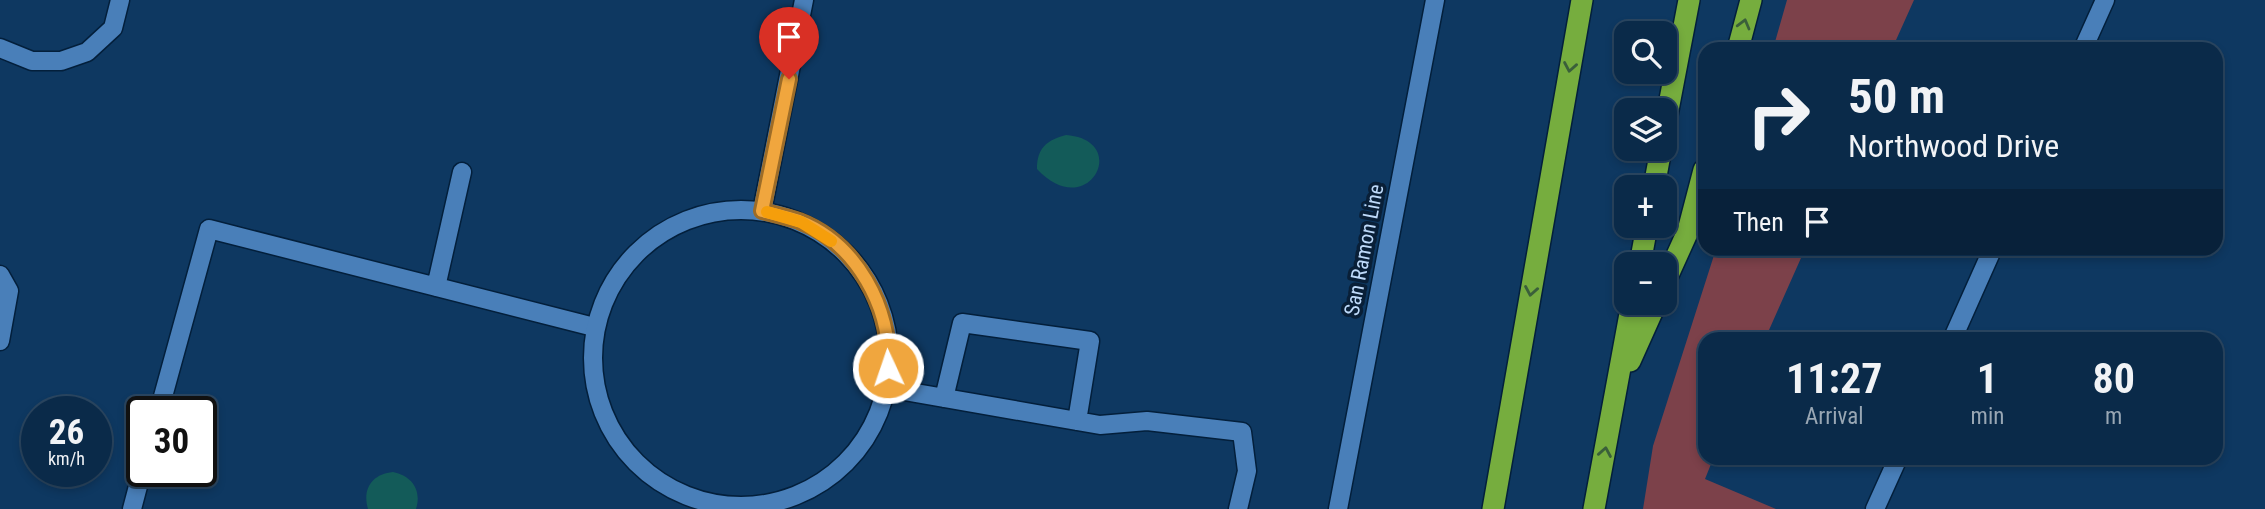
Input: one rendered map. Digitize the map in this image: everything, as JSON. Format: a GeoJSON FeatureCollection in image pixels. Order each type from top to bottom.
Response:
{"type":"FeatureCollection","features":[{"type":"Feature","properties":{"kind":"highway"},"geometry":{"type":"LineString","coordinates":[[1493,509],[1581,0]]}},
{"type":"Feature","properties":{"kind":"highway"},"geometry":{"type":"LineString","coordinates":[[1670,98],[1689,0]]}},
{"type":"Feature","properties":{"kind":"highway"},"geometry":{"type":"LineString","coordinates":[[1740,42],[1751,0]]}},
{"type":"Feature","properties":{"kind":"highway"},"geometry":{"type":"LineString","coordinates":[[1677,255],[1688,231],[1698,193]]}},
{"type":"Feature","properties":{"kind":"highway"},"geometry":{"type":"LineString","coordinates":[[1594,509],[1630,315]]}},
{"type":"Feature","properties":{"kind":"highway"},"geometry":{"type":"LineString","coordinates":[[1615,395],[1651,315]]}},
{"type":"Feature","properties":{"kind":"street"},"geometry":{"type":"LineString","coordinates":[[0,48],[32,61],[61,61],[87,52],[113,28],[120,0]]}},
{"type":"Feature","properties":{"kind":"street"},"geometry":{"type":"LineString","coordinates":[[762,211],[804,0]]}},
{"type":"Feature","properties":{"kind":"street","name":"San Ramon Line"},"geometry":{"type":"LineString","coordinates":[[1338,509],[1435,0]]}},
{"type":"Feature","properties":{"kind":"street"},"geometry":{"type":"LineString","coordinates":[[2086,42],[2105,0]]}},
{"type":"Feature","properties":{"kind":"street"},"geometry":{"type":"LineString","coordinates":[[436,287],[462,172]]}},
{"type":"Feature","properties":{"kind":"street"},"geometry":{"type":"LineString","coordinates":[[718,211],[762,211],[801,222],[835,243],[863,273],[881,308],[890,348],[887,388],[876,421],[857,451],[832,476],[802,494],[768,504],[732,508],[706,506],[664,486],[629,456],[604,418],[592,373],[594,327],[610,286],[638,250],[675,225],[718,211]]}},
{"type":"Feature","properties":{"kind":"street"},"geometry":{"type":"LineString","coordinates":[[163,396],[209,229],[594,327]]}},
{"type":"Feature","properties":{"kind":"street"},"geometry":{"type":"LineString","coordinates":[[1956,332],[1989,256]]}},
{"type":"Feature","properties":{"kind":"street"},"geometry":{"type":"LineString","coordinates":[[0,275],[9,291],[0,341]]}},
{"type":"Feature","properties":{"kind":"street"},"geometry":{"type":"LineString","coordinates":[[944,398],[961,323],[1090,341],[1077,421]]}},
{"type":"Feature","properties":{"kind":"street"},"geometry":{"type":"LineString","coordinates":[[887,388],[1100,425],[1147,421],[1242,432],[1247,471],[1238,509]]}},
{"type":"Feature","properties":{"kind":"street"},"geometry":{"type":"LineString","coordinates":[[1875,509],[1895,465]]}},
{"type":"Feature","properties":{"kind":"street"},"geometry":{"type":"LineString","coordinates":[[132,509],[138,487]]}},
{"type":"Feature","properties":{"kind":"shaded area"},"geometry":{"type":"Polygon","coordinates":[[[1787,0],[1914,0],[1895,42],[1775,42],[1787,0]]]}},
{"type":"Feature","properties":{"kind":"shaded area"},"geometry":{"type":"Polygon","coordinates":[[[1066,135],[1086,140],[1096,150],[1099,162],[1095,174],[1086,184],[1072,188],[1056,184],[1037,169],[1044,146],[1053,139],[1066,135]]]}},
{"type":"Feature","properties":{"kind":"shaded area"},"geometry":{"type":"Polygon","coordinates":[[[1714,256],[1802,256],[1768,332],[1698,332],[1698,465],[1711,465],[1705,479],[1776,509],[1643,509],[1653,446],[1714,256]]]}},
{"type":"Feature","properties":{"kind":"shaded area"},"geometry":{"type":"Polygon","coordinates":[[[393,472],[410,480],[414,485],[418,496],[416,509],[368,509],[366,495],[370,484],[379,476],[393,472]]]}},
{"type":"Feature","properties":{"kind":"slow traffic"},"geometry":{"type":"LineString","coordinates":[[767,212],[801,222],[831,241]]}},
{"type":"Feature","properties":{"kind":"route"},"geometry":{"type":"LineString","coordinates":[[789,79],[762,211],[801,222],[835,243],[863,273],[881,308],[890,348],[888,368]]}}]}
